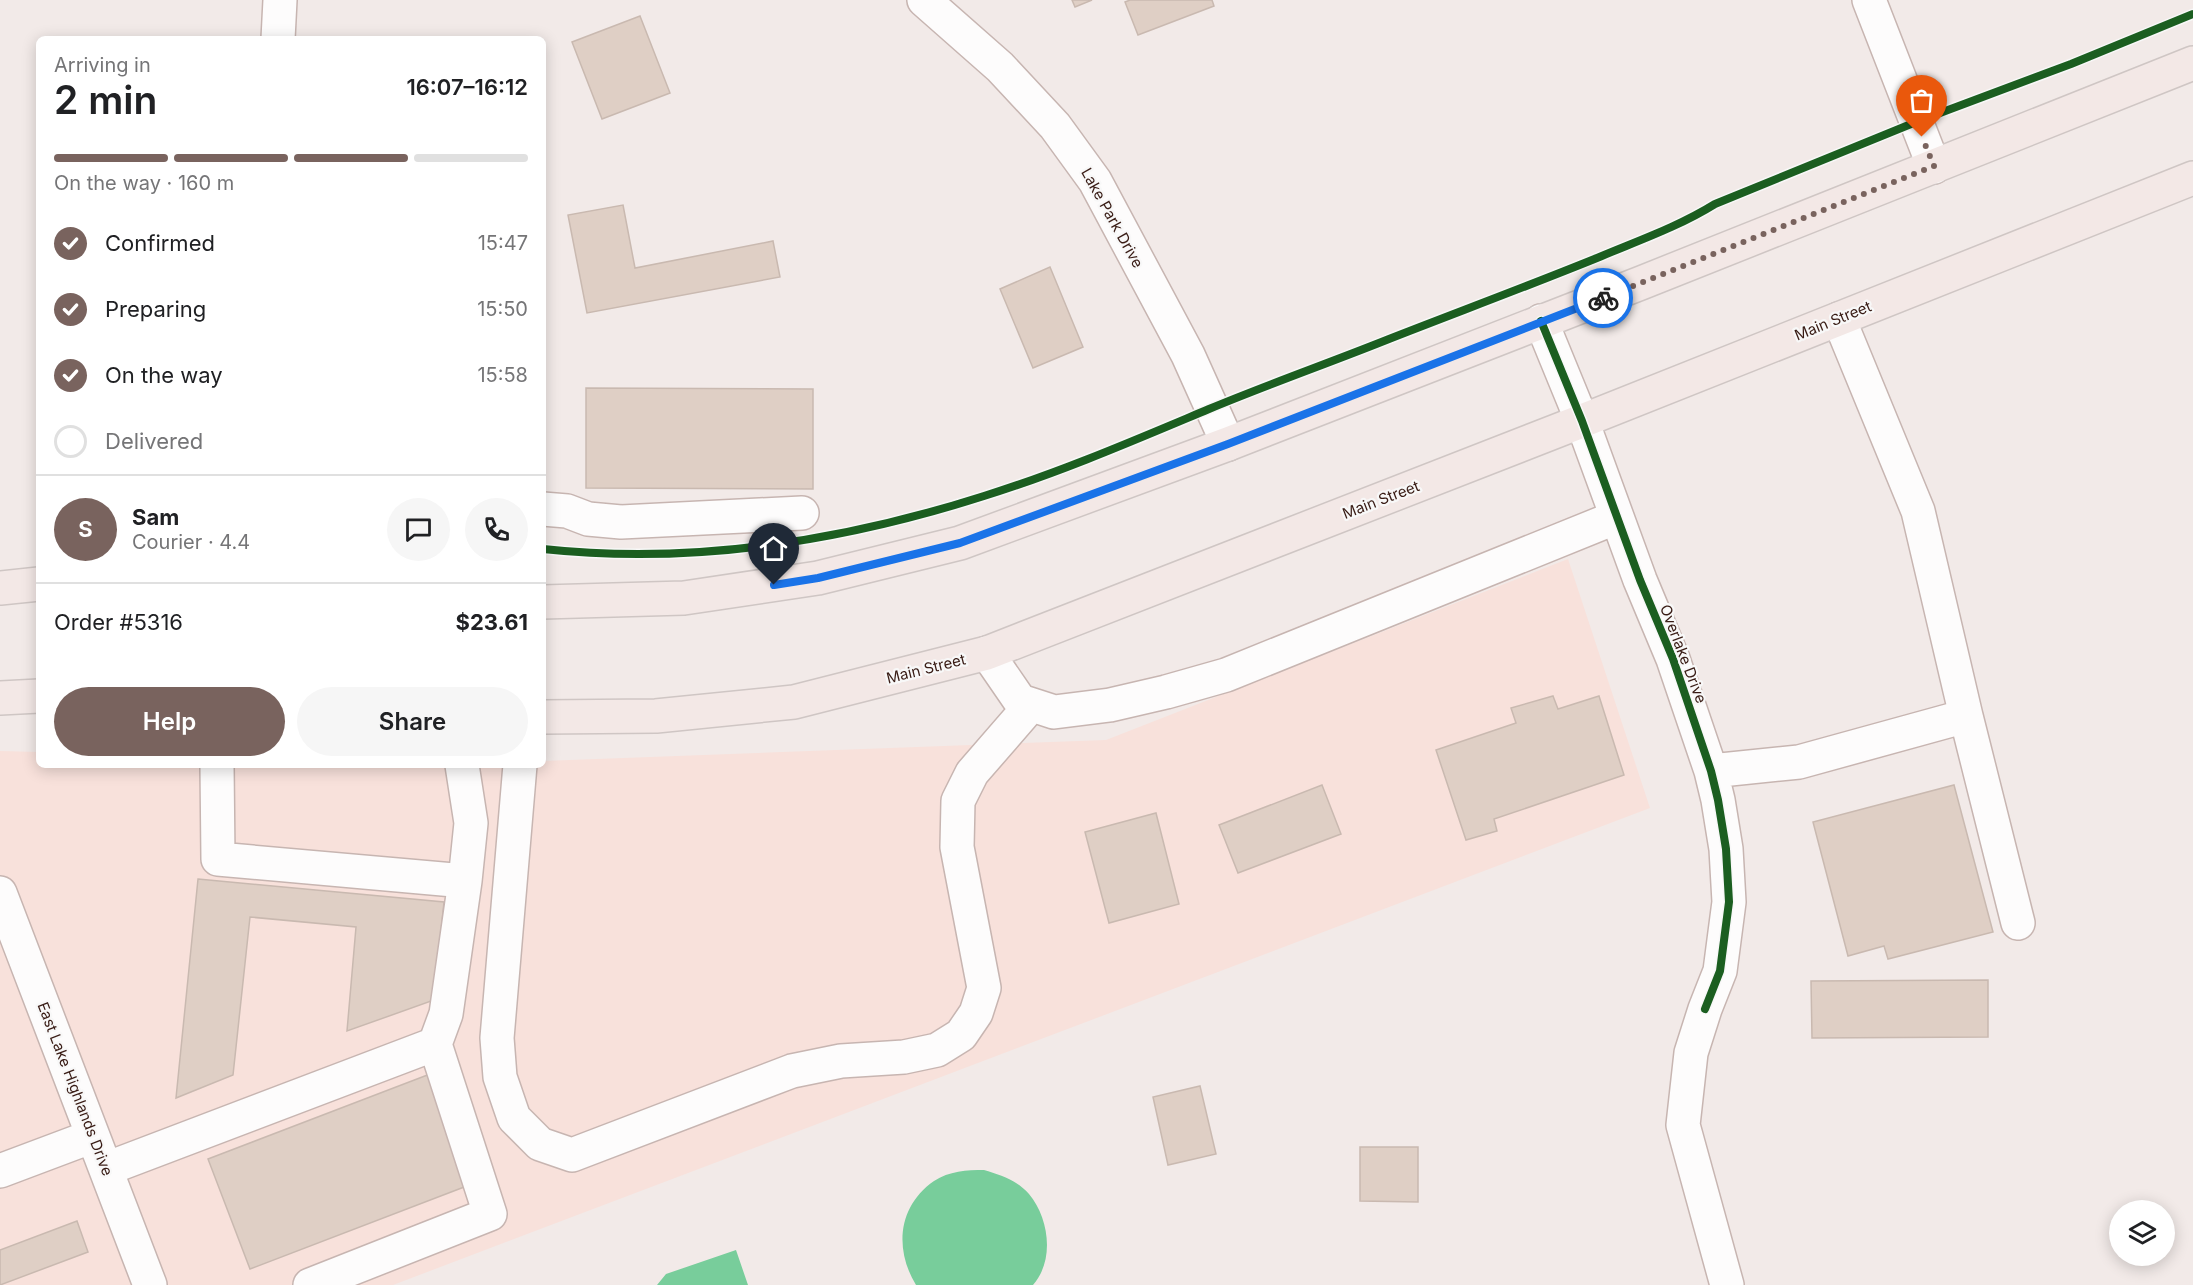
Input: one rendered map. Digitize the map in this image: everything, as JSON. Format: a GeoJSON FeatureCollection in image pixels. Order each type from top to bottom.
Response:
{"type":"FeatureCollection","features":[{"type":"Feature","properties":{"kind":"main road"},"geometry":{"type":"LineString","coordinates":[[546,602],[684,598],[818,578],[960,543],[1228,444],[1641,284],[2193,63]]}},
{"type":"Feature","properties":{"kind":"main road","name":"Main Street"},"geometry":{"type":"LineString","coordinates":[[546,717],[656,716],[794,702],[987,653],[1582,421],[2193,178]]}},
{"type":"Feature","properties":{"kind":"main road"},"geometry":{"type":"LineString","coordinates":[[0,588],[36,584]]}},
{"type":"Feature","properties":{"kind":"main road"},"geometry":{"type":"LineString","coordinates":[[0,698],[36,696]]}},
{"type":"Feature","properties":{"kind":"street"},"geometry":{"type":"LineString","coordinates":[[278,36],[280,0]]}},
{"type":"Feature","properties":{"kind":"street","name":"Lake Park Drive"},"geometry":{"type":"LineString","coordinates":[[924,0],[1000,67],[1055,126],[1095,181],[1188,355],[1228,444]]}},
{"type":"Feature","properties":{"kind":"street"},"geometry":{"type":"LineString","coordinates":[[1869,0],[1934,166]]}},
{"type":"Feature","properties":{"kind":"street"},"geometry":{"type":"LineString","coordinates":[[1839,319],[1918,511],[2018,923]]}},
{"type":"Feature","properties":{"kind":"street","name":"Overlake Drive"},"geometry":{"type":"LineString","coordinates":[[1541,321],[1582,421],[1640,580],[1673,659],[1711,771],[1718,800],[1726,849],[1730,902],[1720,970],[1691,1053],[1683,1125],[1727,1285]]}},
{"type":"Feature","properties":{"kind":"street"},"geometry":{"type":"LineString","coordinates":[[546,509],[567,511],[588,519],[621,522],[802,513]]}},
{"type":"Feature","properties":{"kind":"street"},"geometry":{"type":"LineString","coordinates":[[987,653],[1020,701],[1054,712],[1110,705],[1226,675],[1617,517]]}},
{"type":"Feature","properties":{"kind":"street"},"geometry":{"type":"LineString","coordinates":[[520,768],[497,1038],[500,1077],[514,1119],[540,1144],[572,1155],[792,1071],[841,1060],[904,1056],[937,1050],[961,1035],[976,1013],[984,988],[957,847],[958,801],[972,772],[1031,705]]}},
{"type":"Feature","properties":{"kind":"street"},"geometry":{"type":"LineString","coordinates":[[1711,771],[1799,762],[1966,716]]}},
{"type":"Feature","properties":{"kind":"street"},"geometry":{"type":"LineString","coordinates":[[217,768],[218,859],[465,881]]}},
{"type":"Feature","properties":{"kind":"street"},"geometry":{"type":"LineString","coordinates":[[310,1285],[490,1214],[435,1044],[446,1014],[471,823],[462,768]]}},
{"type":"Feature","properties":{"kind":"street","name":"East Lake Highlands Drive"},"geometry":{"type":"LineString","coordinates":[[0,893],[150,1285]]}},
{"type":"Feature","properties":{"kind":"street"},"geometry":{"type":"LineString","coordinates":[[106,1169],[435,1044]]}},
{"type":"Feature","properties":{"kind":"street"},"geometry":{"type":"LineString","coordinates":[[0,1171],[93,1136]]}},
{"type":"Feature","properties":{"kind":"shaded area"},"geometry":{"type":"Polygon","coordinates":[[[1568,559],[1650,808],[393,1285],[0,1285],[0,751],[36,752],[36,768],[546,768],[546,761],[1106,740],[1568,559]]]}},
{"type":"Feature","properties":{"kind":"shaded area"},"geometry":{"type":"Polygon","coordinates":[[[984,1170],[1019,1185],[1036,1204],[1047,1239],[1047,1252],[1040,1275],[1033,1285],[916,1285],[904,1257],[903,1243],[903,1229],[913,1203],[922,1191],[946,1175],[984,1170]]]}},
{"type":"Feature","properties":{"kind":"shaded area"},"geometry":{"type":"Polygon","coordinates":[[[736,1250],[748,1285],[657,1285],[666,1274],[736,1250]]]}},
{"type":"Feature","properties":{"kind":"building"},"geometry":{"type":"Polygon","coordinates":[[[1072,0],[1092,0],[1075,7],[1072,0]]]}},
{"type":"Feature","properties":{"kind":"building"},"geometry":{"type":"Polygon","coordinates":[[[1130,0],[1212,0],[1214,6],[1138,35],[1125,2],[1130,0]]]}},
{"type":"Feature","properties":{"kind":"building"},"geometry":{"type":"Polygon","coordinates":[[[640,16],[670,93],[602,119],[572,42],[640,16]]]}},
{"type":"Feature","properties":{"kind":"building"},"geometry":{"type":"Polygon","coordinates":[[[623,205],[635,268],[773,241],[780,277],[587,313],[568,215],[623,205]]]}},
{"type":"Feature","properties":{"kind":"building"},"geometry":{"type":"Polygon","coordinates":[[[1050,267],[1083,347],[1033,368],[1000,289],[1050,267]]]}},
{"type":"Feature","properties":{"kind":"building"},"geometry":{"type":"Polygon","coordinates":[[[586,388],[813,389],[813,489],[586,488],[586,388]]]}},
{"type":"Feature","properties":{"kind":"building"},"geometry":{"type":"Polygon","coordinates":[[[1553,696],[1558,709],[1599,696],[1624,775],[1494,819],[1497,831],[1466,840],[1436,750],[1516,723],[1511,708],[1553,696]]]}},
{"type":"Feature","properties":{"kind":"building"},"geometry":{"type":"Polygon","coordinates":[[[1322,785],[1341,834],[1238,873],[1219,825],[1322,785]]]}},
{"type":"Feature","properties":{"kind":"building"},"geometry":{"type":"Polygon","coordinates":[[[1954,785],[1993,932],[1888,959],[1884,946],[1848,956],[1813,822],[1954,785]]]}},
{"type":"Feature","properties":{"kind":"building"},"geometry":{"type":"Polygon","coordinates":[[[1156,813],[1179,904],[1109,923],[1085,832],[1156,813]]]}},
{"type":"Feature","properties":{"kind":"building"},"geometry":{"type":"Polygon","coordinates":[[[198,879],[444,902],[434,1000],[347,1031],[356,927],[250,917],[233,1075],[176,1098],[198,879]]]}},
{"type":"Feature","properties":{"kind":"building"},"geometry":{"type":"Polygon","coordinates":[[[1988,980],[1988,1037],[1812,1038],[1811,981],[1988,980]]]}},
{"type":"Feature","properties":{"kind":"building"},"geometry":{"type":"Polygon","coordinates":[[[430,1074],[472,1184],[250,1269],[208,1159],[430,1074]]]}},
{"type":"Feature","properties":{"kind":"building"},"geometry":{"type":"Polygon","coordinates":[[[1200,1086],[1216,1154],[1168,1165],[1153,1097],[1200,1086]]]}},
{"type":"Feature","properties":{"kind":"building"},"geometry":{"type":"Polygon","coordinates":[[[1360,1147],[1418,1147],[1418,1202],[1360,1201],[1360,1147]]]}},
{"type":"Feature","properties":{"kind":"building"},"geometry":{"type":"Polygon","coordinates":[[[77,1221],[88,1252],[0,1285],[0,1250],[77,1221]]]}},
{"type":"Feature","properties":{"kind":"cycle path"},"geometry":{"type":"LineString","coordinates":[[546,549],[655,554],[766,545],[876,526],[1013,487],[1571,268],[1672,227],[1715,204],[1916,122],[2071,64],[2193,14]]}},
{"type":"Feature","properties":{"kind":"cycle path"},"geometry":{"type":"LineString","coordinates":[[1541,321],[1582,421],[1640,580],[1673,659],[1711,771],[1718,800],[1726,849],[1729,902],[1720,971],[1705,1009]]}},
{"type":"Feature","properties":{"kind":"way so far"},"geometry":{"type":"LineString","coordinates":[[1603,298],[1934,166],[1922,137]]}},
{"type":"Feature","properties":{"kind":"route"},"geometry":{"type":"LineString","coordinates":[[774,585],[818,578],[960,543],[1228,444],[1603,298]]}}]}
